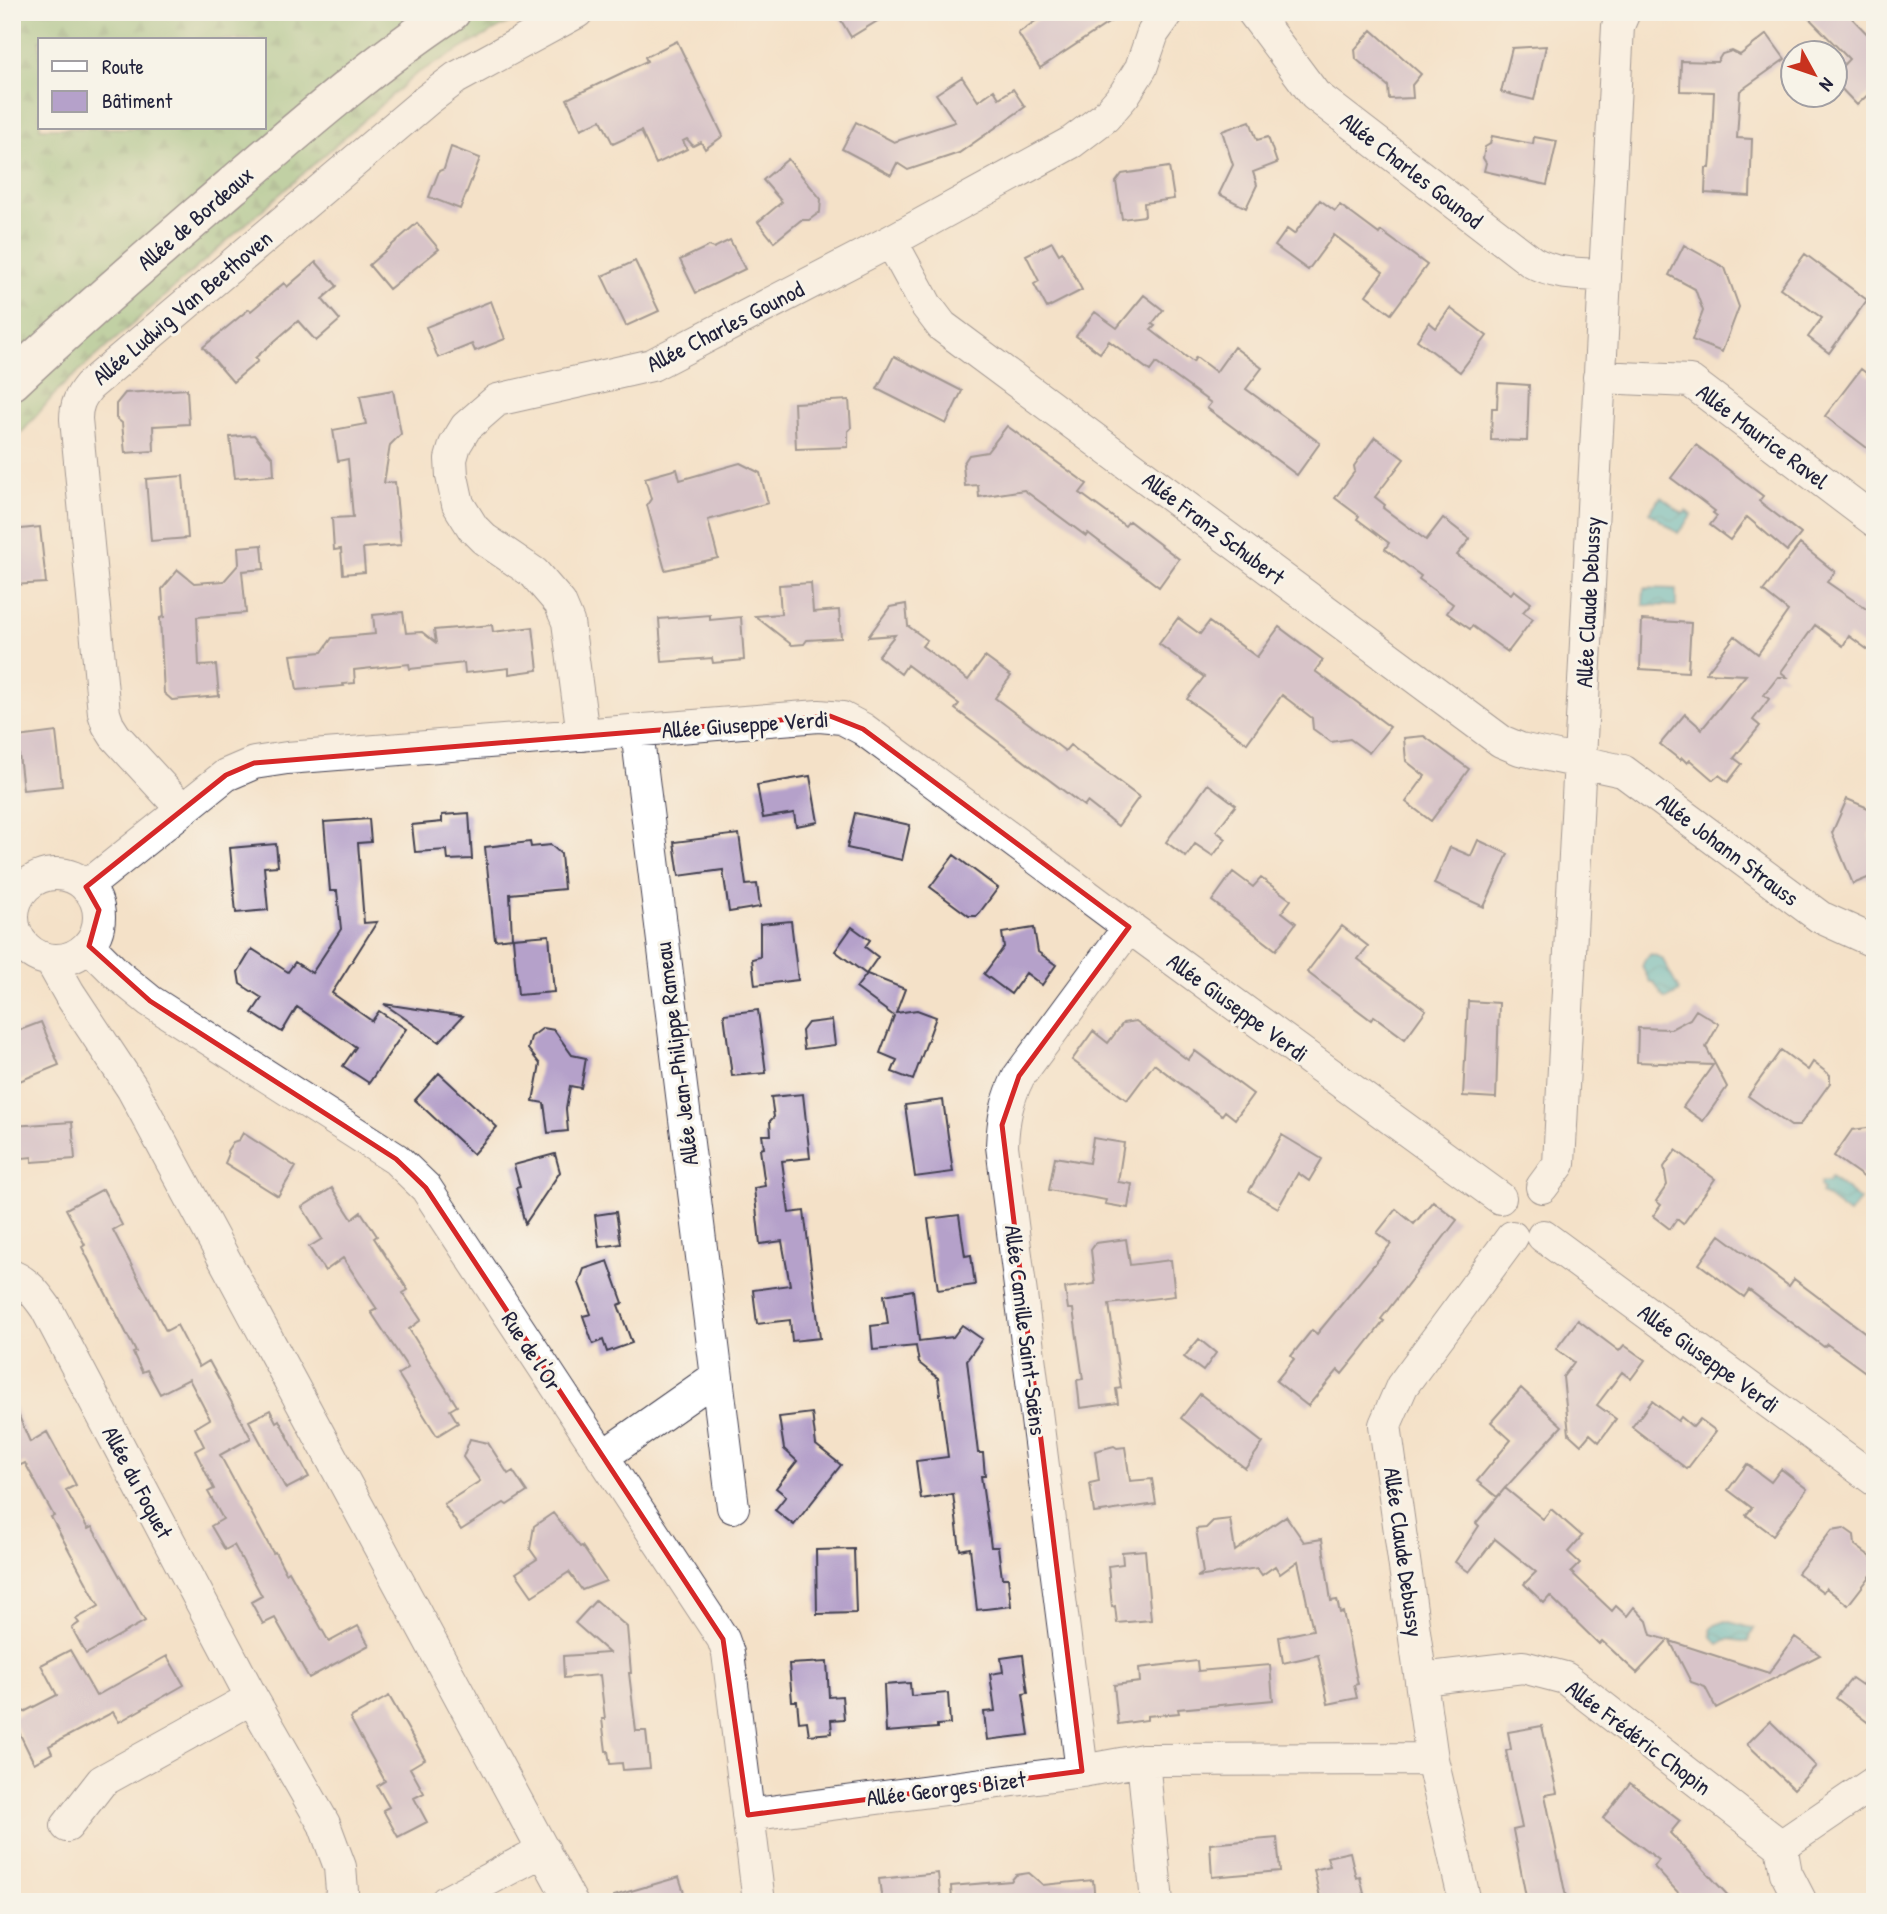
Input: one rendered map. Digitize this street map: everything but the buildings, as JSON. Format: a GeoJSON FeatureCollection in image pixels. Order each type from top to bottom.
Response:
{"type":"FeatureCollection","features":[{"type":"Feature","properties":{"kind":"main road","name":"Allée de Bordeaux"},"geometry":{"type":"LineString","coordinates":[[12,381],[87,311],[290,136],[404,44],[452,12]]}},
{"type":"Feature","properties":{"kind":"street","name":"Allée Ludwig Van Beethoven"},"geometry":{"type":"LineString","coordinates":[[182,808],[115,736],[104,713],[76,419],[80,397],[89,386],[427,100],[467,72],[577,12]]}},
{"type":"Feature","properties":{"kind":"street","name":"Allée Charles Gounod"},"geometry":{"type":"LineString","coordinates":[[583,735],[568,622],[560,603],[534,573],[484,539],[473,528],[458,504],[451,459],[455,445],[466,427],[497,400],[652,365],[891,241],[1072,142],[1105,117],[1124,94],[1141,68],[1153,33],[1168,12]]}},
{"type":"Feature","properties":{"kind":"street","name":"Allée Charles Gounod"},"geometry":{"type":"LineString","coordinates":[[1253,12],[1315,95],[1532,262],[1558,273],[1604,275]]}},
{"type":"Feature","properties":{"kind":"street","name":"Allée Claude Debussy"},"geometry":{"type":"LineString","coordinates":[[1542,1187],[1559,1164],[1618,26],[1624,12]]}},
{"type":"Feature","properties":{"kind":"street","name":"Allée Franz Schubert"},"geometry":{"type":"LineString","coordinates":[[891,241],[926,305],[942,326],[1502,741],[1520,749],[1580,760]]}},
{"type":"Feature","properties":{"kind":"street","name":"Allée Maurice Ravel"},"geometry":{"type":"LineString","coordinates":[[1599,377],[1690,381],[1875,521]]}},
{"type":"Feature","properties":{"kind":"street","name":"Allée Giuseppe Verdi"},"geometry":{"type":"LineString","coordinates":[[86,887],[226,775],[254,763],[287,758],[830,716],[853,722],[1500,1198]]}},
{"type":"Feature","properties":{"kind":"street","name":"Allée Jean-Philippe Rameau"},"geometry":{"type":"LineString","coordinates":[[637,731],[733,1507]]}},
{"type":"Feature","properties":{"kind":"street","name":"Allée Johann Strauss"},"geometry":{"type":"LineString","coordinates":[[1580,760],[1623,771],[1820,917],[1875,942]]}},
{"type":"Feature","properties":{"kind":"street"},"geometry":{"type":"LineString","coordinates":[[59,874],[70,876],[86,887],[95,898],[100,922],[89,946],[73,957],[51,961],[18,952],[13,917],[18,886],[37,878],[59,874]]}},
{"type":"Feature","properties":{"kind":"street","name":"Allée Camille Saint-Saëns"},"geometry":{"type":"LineString","coordinates":[[1083,1770],[1002,1146],[1003,1125],[1010,1094],[1019,1076],[1129,927]]}},
{"type":"Feature","properties":{"kind":"street","name":"Rue de l'Or"},"geometry":{"type":"LineString","coordinates":[[89,946],[150,1001],[406,1167],[426,1188],[726,1647],[759,1902]]}},
{"type":"Feature","properties":{"kind":"street"},"geometry":{"type":"LineString","coordinates":[[51,961],[132,1088],[571,1902]]}},
{"type":"Feature","properties":{"kind":"street"},"geometry":{"type":"LineString","coordinates":[[1531,1182],[1542,1187],[1551,1195],[1555,1217],[1543,1236],[1522,1241],[1512,1237],[1503,1230],[1498,1220],[1500,1198],[1518,1183],[1531,1182]]}},
{"type":"Feature","properties":{"kind":"street","name":"Allée Giuseppe Verdi"},"geometry":{"type":"LineString","coordinates":[[1543,1236],[1875,1480]]}},
{"type":"Feature","properties":{"kind":"street","name":"Allée Claude Debussy"},"geometry":{"type":"LineString","coordinates":[[1465,1902],[1432,1759],[1385,1424],[1402,1386],[1512,1237]]}},
{"type":"Feature","properties":{"kind":"street","name":"Allée du Foquet"},"geometry":{"type":"LineString","coordinates":[[12,1276],[23,1281],[36,1293],[46,1308],[252,1698],[324,1824],[340,1867],[340,1902]]}},
{"type":"Feature","properties":{"kind":"street"},"geometry":{"type":"LineString","coordinates":[[603,1457],[716,1377]]}},
{"type":"Feature","properties":{"kind":"street","name":"Allée Frédéric Chopin"},"geometry":{"type":"LineString","coordinates":[[1422,1679],[1523,1667],[1565,1678],[1781,1846]]}},
{"type":"Feature","properties":{"kind":"street"},"geometry":{"type":"LineString","coordinates":[[67,1826],[102,1781],[252,1698]]}},
{"type":"Feature","properties":{"kind":"street","name":"Allée Georges Bizet"},"geometry":{"type":"LineString","coordinates":[[748,1815],[1143,1760],[1432,1759]]}},
{"type":"Feature","properties":{"kind":"street"},"geometry":{"type":"LineString","coordinates":[[1143,1760],[1157,1902]]}},
{"type":"Feature","properties":{"kind":"street"},"geometry":{"type":"LineString","coordinates":[[1801,1902],[1786,1873],[1781,1846],[1875,1782]]}},
{"type":"Feature","properties":{"kind":"street"},"geometry":{"type":"LineString","coordinates":[[446,1902],[544,1850]]}},
{"type":"Feature","properties":{"kind":"highlighted area"},"geometry":{"type":"Polygon","coordinates":[[[830,716],[863,729],[1129,927],[1019,1076],[1002,1125],[1082,1771],[748,1815],[723,1639],[426,1188],[396,1159],[150,1001],[89,946],[99,910],[86,887],[226,775],[254,763],[830,716]]]}},
{"type":"Feature","properties":{"kind":"green space"},"geometry":{"type":"Polygon","coordinates":[[[12,12],[528,12],[416,74],[59,389],[12,444],[12,12]]]}},
{"type":"Feature","properties":{"kind":"water"},"geometry":{"type":"Polygon","coordinates":[[[1661,497],[1683,514],[1686,511],[1692,515],[1678,533],[1649,512],[1661,497]]]}},
{"type":"Feature","properties":{"kind":"water"},"geometry":{"type":"Polygon","coordinates":[[[1644,588],[1676,589],[1676,606],[1643,605],[1644,588]]]}},
{"type":"Feature","properties":{"kind":"water"},"geometry":{"type":"Polygon","coordinates":[[[1651,954],[1662,958],[1679,990],[1666,999],[1654,982],[1650,982],[1642,967],[1651,954]]]}},
{"type":"Feature","properties":{"kind":"water"},"geometry":{"type":"Polygon","coordinates":[[[1831,1177],[1860,1200],[1849,1214],[1821,1193],[1821,1182],[1828,1182],[1831,1177]]]}},
{"type":"Feature","properties":{"kind":"water"},"geometry":{"type":"Polygon","coordinates":[[[1726,1621],[1754,1629],[1748,1642],[1728,1639],[1719,1644],[1712,1637],[1711,1630],[1715,1625],[1726,1621]]]}}]}
